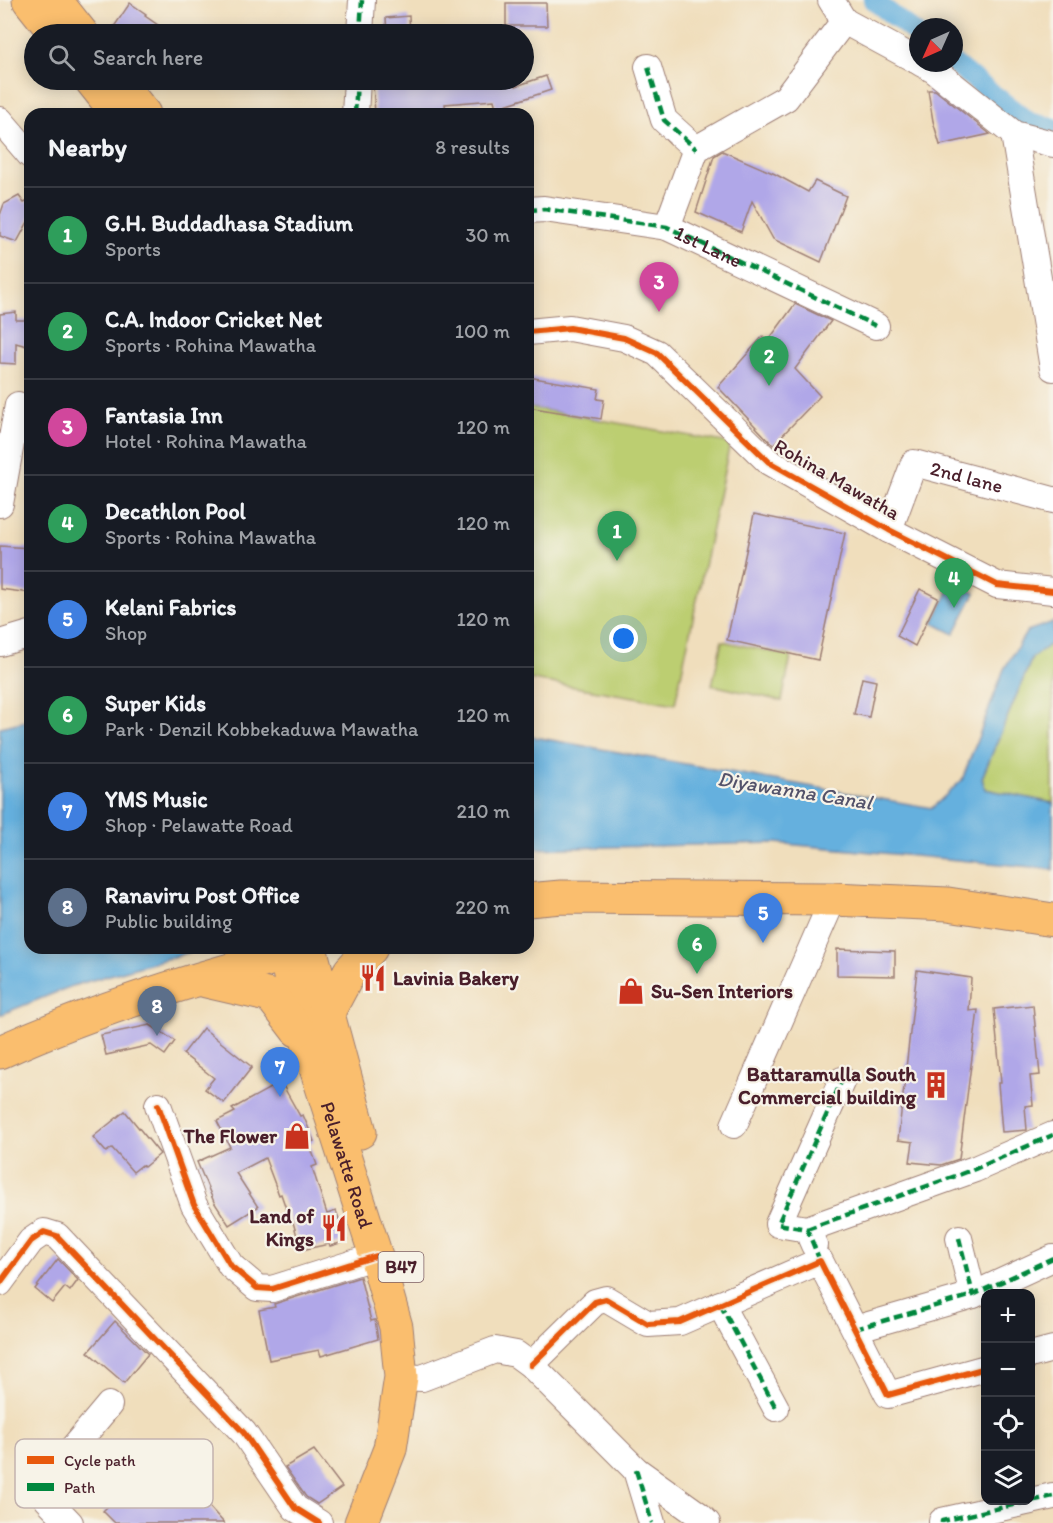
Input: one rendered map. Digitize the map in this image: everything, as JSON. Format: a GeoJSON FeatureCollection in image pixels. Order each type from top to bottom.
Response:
{"type":"FeatureCollection","features":[{"type":"Feature","properties":{"kind":"main road"},"geometry":{"type":"LineString","coordinates":[[29,0],[48,24]]}},
{"type":"Feature","properties":{"kind":"main road"},"geometry":{"type":"LineString","coordinates":[[55,0],[74,24]]}},
{"type":"Feature","properties":{"kind":"main road"},"geometry":{"type":"LineString","coordinates":[[99,90],[113,108]]}},
{"type":"Feature","properties":{"kind":"main road"},"geometry":{"type":"LineString","coordinates":[[125,90],[139,108]]}},
{"type":"Feature","properties":{"kind":"main road"},"geometry":{"type":"LineString","coordinates":[[534,899],[561,897],[833,899],[948,904],[1053,920]]}},
{"type":"Feature","properties":{"kind":"main road"},"geometry":{"type":"LineString","coordinates":[[201,980],[234,954]]}},
{"type":"Feature","properties":{"kind":"main road"},"geometry":{"type":"LineString","coordinates":[[0,1052],[52,1029],[288,954]]}},
{"type":"Feature","properties":{"kind":"main road","name":"Pelawatte Road"},"geometry":{"type":"LineString","coordinates":[[301,954],[309,1046],[412,1377],[390,1449],[361,1523]]}},
{"type":"Feature","properties":{"kind":"main road","name":"Pelawatte Road"},"geometry":{"type":"LineString","coordinates":[[303,954],[327,1014],[350,1099],[415,1313],[412,1377],[414,1444],[384,1523]]}},
{"type":"Feature","properties":{"kind":"main road"},"geometry":{"type":"LineString","coordinates":[[327,1014],[350,971],[366,954]]}},
{"type":"Feature","properties":{"kind":"main road"},"geometry":{"type":"LineString","coordinates":[[201,980],[271,996],[309,1046]]}},
{"type":"Feature","properties":{"kind":"street"},"geometry":{"type":"LineString","coordinates":[[361,24],[362,0]]}},
{"type":"Feature","properties":{"kind":"street"},"geometry":{"type":"LineString","coordinates":[[667,227],[696,149],[786,98],[838,11],[909,55]]}},
{"type":"Feature","properties":{"kind":"street"},"geometry":{"type":"LineString","coordinates":[[648,67],[664,120],[696,149]]}},
{"type":"Feature","properties":{"kind":"street"},"geometry":{"type":"LineString","coordinates":[[936,72],[1014,134],[1053,144]]}},
{"type":"Feature","properties":{"kind":"street"},"geometry":{"type":"LineString","coordinates":[[355,108],[356,90]]}},
{"type":"Feature","properties":{"kind":"street"},"geometry":{"type":"LineString","coordinates":[[0,120],[24,149]]}},
{"type":"Feature","properties":{"kind":"street"},"geometry":{"type":"LineString","coordinates":[[1014,134],[1053,368]]}},
{"type":"Feature","properties":{"kind":"street","name":"1st Lane"},"geometry":{"type":"LineString","coordinates":[[534,210],[544,209],[667,227],[876,326]]}},
{"type":"Feature","properties":{"kind":"street","name":"Rohina Mawatha"},"geometry":{"type":"LineString","coordinates":[[534,332],[570,328],[624,338],[657,353],[769,462],[889,530],[997,585],[1053,591]]}},
{"type":"Feature","properties":{"kind":"street"},"geometry":{"type":"LineString","coordinates":[[0,504],[16,402]]}},
{"type":"Feature","properties":{"kind":"street","name":"2nd lane"},"geometry":{"type":"LineString","coordinates":[[889,530],[914,463],[1053,500]]}},
{"type":"Feature","properties":{"kind":"street"},"geometry":{"type":"LineString","coordinates":[[0,643],[24,636]]}},
{"type":"Feature","properties":{"kind":"street"},"geometry":{"type":"LineString","coordinates":[[734,1125],[833,899]]}},
{"type":"Feature","properties":{"kind":"street"},"geometry":{"type":"LineString","coordinates":[[842,1080],[778,1224],[807,1229],[975,1169],[1053,1135]]}},
{"type":"Feature","properties":{"kind":"street"},"geometry":{"type":"LineString","coordinates":[[158,1105],[194,1205],[231,1266],[257,1288],[272,1289],[376,1256]]}},
{"type":"Feature","properties":{"kind":"street"},"geometry":{"type":"LineString","coordinates":[[807,1229],[820,1261],[888,1395],[981,1369]]}},
{"type":"Feature","properties":{"kind":"street"},"geometry":{"type":"LineString","coordinates":[[0,1283],[31,1241],[44,1232],[57,1236],[244,1433],[295,1508],[319,1523]]}},
{"type":"Feature","properties":{"kind":"street"},"geometry":{"type":"LineString","coordinates":[[959,1238],[974,1295]]}},
{"type":"Feature","properties":{"kind":"street"},"geometry":{"type":"LineString","coordinates":[[855,1329],[974,1295],[1053,1258]]}},
{"type":"Feature","properties":{"kind":"street"},"geometry":{"type":"LineString","coordinates":[[531,1365],[595,1302],[606,1299],[648,1324],[680,1322],[820,1261]]}},
{"type":"Feature","properties":{"kind":"street"},"geometry":{"type":"LineString","coordinates":[[720,1304],[776,1408]]}},
{"type":"Feature","properties":{"kind":"street"},"geometry":{"type":"LineString","coordinates":[[1035,1354],[1053,1349]]}},
{"type":"Feature","properties":{"kind":"street"},"geometry":{"type":"LineString","coordinates":[[412,1377],[495,1350],[516,1354],[531,1365],[636,1470],[699,1515],[706,1523]]}},
{"type":"Feature","properties":{"kind":"street"},"geometry":{"type":"LineString","coordinates":[[81,1439],[109,1405]]}},
{"type":"Feature","properties":{"kind":"street"},"geometry":{"type":"LineString","coordinates":[[636,1470],[652,1523]]}},
{"type":"Feature","properties":{"kind":"street"},"geometry":{"type":"LineString","coordinates":[[942,1523],[942,1521],[1053,1496]]}},
{"type":"Feature","properties":{"kind":"street"},"geometry":{"type":"LineString","coordinates":[[56,1508],[70,1523]]}},
{"type":"Feature","properties":{"kind":"green space"},"geometry":{"type":"Polygon","coordinates":[[[534,408],[730,443],[675,704],[534,680],[534,408]]]}},
{"type":"Feature","properties":{"kind":"green space"},"geometry":{"type":"Polygon","coordinates":[[[722,641],[791,656],[782,701],[712,685],[722,641]]]}},
{"type":"Feature","properties":{"kind":"green space"},"geometry":{"type":"Polygon","coordinates":[[[1049,645],[1053,645],[1053,803],[985,789],[982,778],[1032,658],[1049,645]]]}},
{"type":"Feature","properties":{"kind":"water"},"geometry":{"type":"Polygon","coordinates":[[[953,582],[975,593],[954,634],[933,623],[953,582]]]}},
{"type":"Feature","properties":{"kind":"water","name":"Diyawanna Canal"},"geometry":{"type":"Polygon","coordinates":[[[1053,622],[1053,645],[1049,645],[1032,658],[982,778],[985,789],[1053,803],[1053,870],[775,843],[534,849],[534,737],[932,808],[962,780],[1004,669],[1027,631],[1053,622]]]}},
{"type":"Feature","properties":{"kind":"water"},"geometry":{"type":"Polygon","coordinates":[[[24,721],[24,954],[183,954],[72,986],[0,1015],[0,727],[24,721]]]}},
{"type":"Feature","properties":{"kind":"building"},"geometry":{"type":"Polygon","coordinates":[[[130,3],[157,24],[116,24],[130,3]]]}},
{"type":"Feature","properties":{"kind":"building"},"geometry":{"type":"Polygon","coordinates":[[[506,3],[546,3],[547,26],[506,24],[506,3]]]}},
{"type":"Feature","properties":{"kind":"building"},"geometry":{"type":"Polygon","coordinates":[[[409,16],[409,24],[386,24],[386,18],[409,16]]]}},
{"type":"Feature","properties":{"kind":"building"},"geometry":{"type":"Polygon","coordinates":[[[546,76],[551,90],[496,108],[494,100],[445,104],[445,108],[375,108],[373,90],[534,90],[534,80],[546,76]]]}},
{"type":"Feature","properties":{"kind":"building"},"geometry":{"type":"Polygon","coordinates":[[[928,90],[935,90],[990,134],[940,145],[928,90]]]}},
{"type":"Feature","properties":{"kind":"building"},"geometry":{"type":"Polygon","coordinates":[[[722,151],[775,174],[808,192],[815,181],[846,196],[821,262],[773,239],[752,201],[741,232],[696,212],[714,156],[722,151]]]}},
{"type":"Feature","properties":{"kind":"building"},"geometry":{"type":"Polygon","coordinates":[[[19,196],[24,203],[24,229],[17,242],[0,236],[0,215],[4,204],[19,196]]]}},
{"type":"Feature","properties":{"kind":"building"},"geometry":{"type":"Polygon","coordinates":[[[795,304],[831,321],[795,369],[820,396],[773,445],[718,387],[763,336],[768,341],[795,304]]]}},
{"type":"Feature","properties":{"kind":"building"},"geometry":{"type":"Polygon","coordinates":[[[16,312],[16,320],[24,320],[24,345],[16,343],[16,364],[0,363],[0,314],[16,312]]]}},
{"type":"Feature","properties":{"kind":"building"},"geometry":{"type":"Polygon","coordinates":[[[534,378],[599,389],[597,399],[604,400],[601,419],[534,408],[534,378]]]}},
{"type":"Feature","properties":{"kind":"building"},"geometry":{"type":"Polygon","coordinates":[[[754,514],[845,533],[818,660],[727,640],[754,514]]]}},
{"type":"Feature","properties":{"kind":"building"},"geometry":{"type":"Polygon","coordinates":[[[0,546],[24,548],[24,592],[0,589],[0,546]]]}},
{"type":"Feature","properties":{"kind":"building"},"geometry":{"type":"Polygon","coordinates":[[[920,589],[938,598],[915,646],[897,636],[920,589]]]}},
{"type":"Feature","properties":{"kind":"building"},"geometry":{"type":"Polygon","coordinates":[[[862,678],[876,681],[869,717],[854,714],[862,678]]]}},
{"type":"Feature","properties":{"kind":"building"},"geometry":{"type":"Polygon","coordinates":[[[837,949],[895,951],[895,976],[837,975],[837,949]]]}},
{"type":"Feature","properties":{"kind":"building","name":"Battaramulla South Commercial building"},"geometry":{"type":"Polygon","coordinates":[[[917,970],[971,978],[969,1011],[978,1010],[959,1159],[941,1165],[910,1162],[913,1142],[898,1140],[917,970]]]}},
{"type":"Feature","properties":{"kind":"building"},"geometry":{"type":"Polygon","coordinates":[[[1033,1005],[1040,1075],[1030,1076],[1033,1105],[1025,1106],[1027,1130],[1002,1132],[998,1083],[1001,1083],[994,1009],[1033,1005]]]}},
{"type":"Feature","properties":{"kind":"building"},"geometry":{"type":"Polygon","coordinates":[[[150,1025],[175,1041],[165,1055],[151,1045],[106,1055],[101,1035],[150,1025]]]}},
{"type":"Feature","properties":{"kind":"building"},"geometry":{"type":"Polygon","coordinates":[[[203,1028],[252,1067],[224,1103],[205,1089],[214,1078],[183,1054],[203,1028]]]}},
{"type":"Feature","properties":{"kind":"building"},"geometry":{"type":"Polygon","coordinates":[[[281,1082],[300,1116],[303,1115],[314,1141],[309,1143],[317,1165],[312,1167],[327,1214],[336,1211],[347,1241],[301,1250],[293,1222],[291,1223],[265,1158],[236,1173],[258,1207],[229,1225],[214,1202],[197,1162],[230,1147],[217,1121],[235,1112],[232,1109],[281,1082]]]}},
{"type":"Feature","properties":{"kind":"building"},"geometry":{"type":"Polygon","coordinates":[[[125,1111],[160,1154],[144,1167],[142,1165],[133,1172],[112,1148],[106,1152],[93,1137],[125,1111]]]}},
{"type":"Feature","properties":{"kind":"building"},"geometry":{"type":"Polygon","coordinates":[[[58,1259],[78,1280],[70,1291],[65,1287],[52,1303],[35,1289],[58,1259]]]}},
{"type":"Feature","properties":{"kind":"building"},"geometry":{"type":"Polygon","coordinates":[[[360,1277],[371,1321],[375,1320],[378,1339],[321,1356],[319,1350],[269,1360],[259,1310],[275,1307],[274,1304],[360,1277]]]}},
{"type":"Feature","properties":{"kind":"building"},"geometry":{"type":"Polygon","coordinates":[[[115,1321],[148,1354],[124,1383],[88,1352],[115,1321]]]}},
{"type":"Feature","properties":{"kind":"building"},"geometry":{"type":"Polygon","coordinates":[[[314,1450],[342,1487],[317,1504],[306,1497],[285,1467],[314,1450]]]}},
{"type":"Feature","properties":{"kind":"building"},"geometry":{"type":"Polygon","coordinates":[[[106,1508],[210,1508],[224,1523],[115,1523],[103,1511],[106,1508]]]}},
{"type":"Feature","properties":{"kind":"waterway"},"geometry":{"type":"LineString","coordinates":[[873,0],[909,28]]}},
{"type":"Feature","properties":{"kind":"waterway"},"geometry":{"type":"LineString","coordinates":[[963,71],[1029,122],[1053,128]]}},
{"type":"Feature","properties":{"kind":"marked path"},"geometry":{"type":"LineString","coordinates":[[361,24],[362,0]]}},
{"type":"Feature","properties":{"kind":"marked path"},"geometry":{"type":"LineString","coordinates":[[648,67],[664,120],[696,149]]}},
{"type":"Feature","properties":{"kind":"marked path"},"geometry":{"type":"LineString","coordinates":[[355,108],[356,90]]}},
{"type":"Feature","properties":{"kind":"marked path"},"geometry":{"type":"LineString","coordinates":[[534,210],[544,209],[667,227],[876,326]]}},
{"type":"Feature","properties":{"kind":"marked path"},"geometry":{"type":"LineString","coordinates":[[820,1261],[807,1229],[778,1224],[842,1080]]}},
{"type":"Feature","properties":{"kind":"marked path"},"geometry":{"type":"LineString","coordinates":[[807,1229],[975,1169],[1053,1135]]}},
{"type":"Feature","properties":{"kind":"marked path"},"geometry":{"type":"LineString","coordinates":[[959,1238],[973,1295]]}},
{"type":"Feature","properties":{"kind":"marked path"},"geometry":{"type":"LineString","coordinates":[[855,1329],[973,1295],[1053,1258]]}},
{"type":"Feature","properties":{"kind":"marked path"},"geometry":{"type":"LineString","coordinates":[[720,1304],[776,1408]]}},
{"type":"Feature","properties":{"kind":"marked path"},"geometry":{"type":"LineString","coordinates":[[636,1470],[652,1523]]}},
{"type":"Feature","properties":{"kind":"marked path"},"geometry":{"type":"LineString","coordinates":[[942,1523],[942,1521],[1053,1496]]}},
{"type":"Feature","properties":{"kind":"cycle path"},"geometry":{"type":"LineString","coordinates":[[534,331],[570,328],[624,338],[657,353],[769,462],[889,530],[997,585],[1053,591]]}},
{"type":"Feature","properties":{"kind":"cycle path"},"geometry":{"type":"LineString","coordinates":[[158,1105],[194,1205],[231,1266],[257,1288],[272,1289],[376,1256]]}},
{"type":"Feature","properties":{"kind":"cycle path"},"geometry":{"type":"LineString","coordinates":[[0,1283],[31,1241],[44,1232],[57,1236],[244,1433],[295,1508],[319,1523]]}},
{"type":"Feature","properties":{"kind":"cycle path"},"geometry":{"type":"LineString","coordinates":[[531,1365],[595,1302],[606,1299],[648,1324],[680,1322],[820,1261],[888,1395],[981,1369]]}},
{"type":"Feature","properties":{"kind":"place","name":"Fantasia Inn"},"geometry":{"type":"Point","coordinates":[659,312]}},
{"type":"Feature","properties":{"kind":"place","name":"C.A. Indoor Cricket Net"},"geometry":{"type":"Point","coordinates":[769,386]}},
{"type":"Feature","properties":{"kind":"place","name":"G.H. Buddadhasa Stadium"},"geometry":{"type":"Point","coordinates":[617,561]}},
{"type":"Feature","properties":{"kind":"place","name":"Decathlon Pool"},"geometry":{"type":"Point","coordinates":[954,608]}},
{"type":"Feature","properties":{"kind":"place","name":"Kelani Fabrics"},"geometry":{"type":"Point","coordinates":[763,943]}},
{"type":"Feature","properties":{"kind":"place","name":"Super Kids"},"geometry":{"type":"Point","coordinates":[697,974]}},
{"type":"Feature","properties":{"kind":"place","name":"Lavinia Bakery"},"geometry":{"type":"Point","coordinates":[373,978]}},
{"type":"Feature","properties":{"kind":"place","name":"Su-Sen Interiors"},"geometry":{"type":"Point","coordinates":[631,991]}},
{"type":"Feature","properties":{"kind":"place","name":"Ranaviru Post Office"},"geometry":{"type":"Point","coordinates":[157,1036]}},
{"type":"Feature","properties":{"kind":"place","name":"Battaramulla South Commercial building"},"geometry":{"type":"Point","coordinates":[936,1085]}},
{"type":"Feature","properties":{"kind":"place","name":"YMS Music"},"geometry":{"type":"Point","coordinates":[280,1097]}},
{"type":"Feature","properties":{"kind":"place","name":"The Flower"},"geometry":{"type":"Point","coordinates":[297,1136]}},
{"type":"Feature","properties":{"kind":"place","name":"Land of Kings"},"geometry":{"type":"Point","coordinates":[334,1228]}}]}
